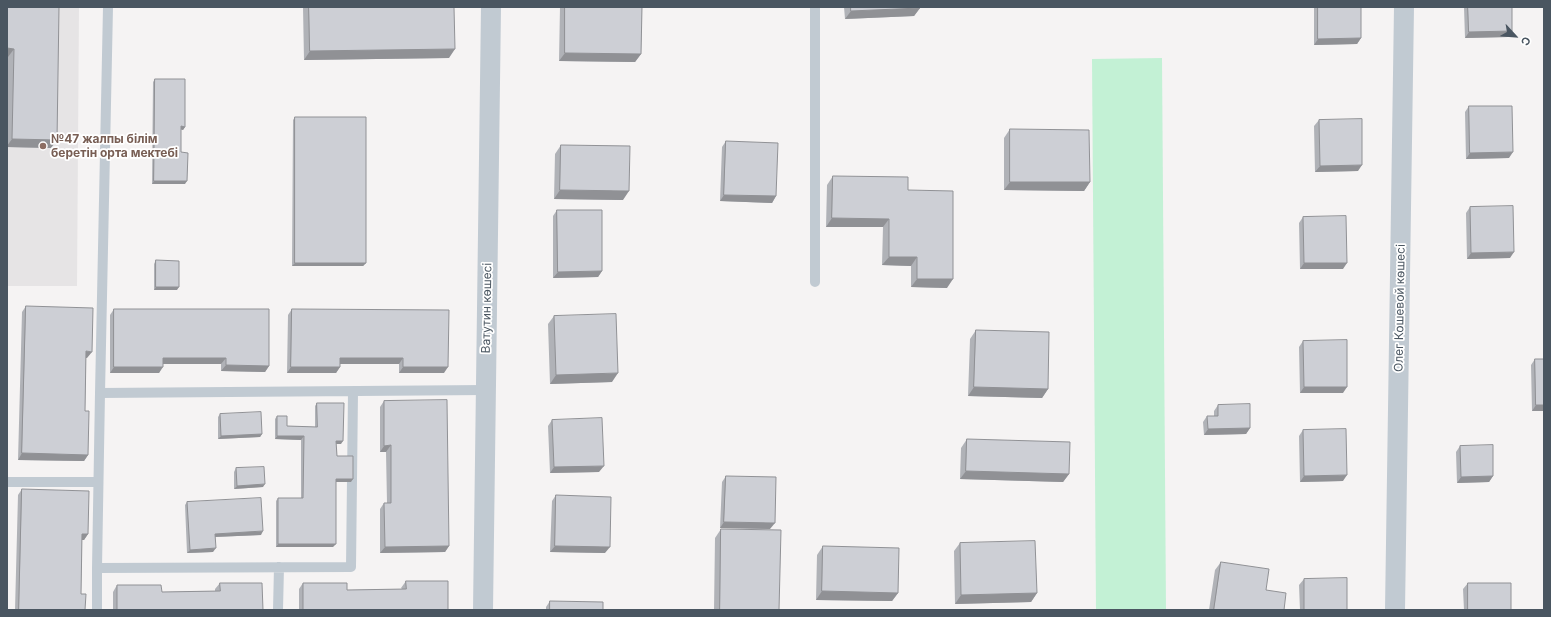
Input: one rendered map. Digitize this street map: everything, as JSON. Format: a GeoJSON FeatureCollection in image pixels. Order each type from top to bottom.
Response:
{"type":"FeatureCollection","features":[{"type":"Feature","properties":{"kind":"street","name":"Ватутин көшесі"},"geometry":{"type":"LineString","coordinates":[[483,610],[491,7]]}},
{"type":"Feature","properties":{"kind":"street","name":"Олег Кошевой көшесі"},"geometry":{"type":"LineString","coordinates":[[1395,610],[1404,7]]}},
{"type":"Feature","properties":{"kind":"lane"},"geometry":{"type":"LineString","coordinates":[[97,610],[98,482],[108,7]]}},
{"type":"Feature","properties":{"kind":"lane"},"geometry":{"type":"LineString","coordinates":[[815,7],[815,282]]}},
{"type":"Feature","properties":{"kind":"lane"},"geometry":{"type":"LineString","coordinates":[[100,393],[486,390]]}},
{"type":"Feature","properties":{"kind":"lane"},"geometry":{"type":"LineString","coordinates":[[97,568],[351,567],[353,392]]}},
{"type":"Feature","properties":{"kind":"lane"},"geometry":{"type":"LineString","coordinates":[[7,482],[98,482]]}},
{"type":"Feature","properties":{"kind":"lane"},"geometry":{"type":"LineString","coordinates":[[278,610],[279,567]]}},
{"type":"Feature","properties":{"kind":"shaded area","name":"№47 жалпы білім беретін орта мектебі"},"geometry":{"type":"Polygon","coordinates":[[[7,7],[79,7],[77,286],[7,286],[7,7]]]}},
{"type":"Feature","properties":{"kind":"green space"},"geometry":{"type":"Polygon","coordinates":[[[1162,58],[1166,610],[1096,610],[1092,59],[1162,58]]]}},
{"type":"Feature","properties":{"kind":"building"},"geometry":{"type":"Polygon","coordinates":[[[7,7],[59,7],[57,140],[12,139],[14,49],[7,48],[7,7]]]}},
{"type":"Feature","properties":{"kind":"building"},"geometry":{"type":"Polygon","coordinates":[[[309,7],[454,7],[455,49],[310,51],[309,7]]]}},
{"type":"Feature","properties":{"kind":"building"},"geometry":{"type":"Polygon","coordinates":[[[565,7],[642,7],[641,54],[565,53],[565,7]]]}},
{"type":"Feature","properties":{"kind":"building"},"geometry":{"type":"Polygon","coordinates":[[[851,7],[920,7],[920,8],[851,11],[851,7]]]}},
{"type":"Feature","properties":{"kind":"building"},"geometry":{"type":"Polygon","coordinates":[[[1318,7],[1361,7],[1361,38],[1318,39],[1318,7]]]}},
{"type":"Feature","properties":{"kind":"building"},"geometry":{"type":"Polygon","coordinates":[[[1468,7],[1512,7],[1512,31],[1469,32],[1468,7]]]}},
{"type":"Feature","properties":{"kind":"building"},"geometry":{"type":"Polygon","coordinates":[[[155,79],[185,79],[185,127],[181,126],[181,152],[188,153],[187,181],[154,181],[155,79]]]}},
{"type":"Feature","properties":{"kind":"building"},"geometry":{"type":"Polygon","coordinates":[[[1469,106],[1512,106],[1513,152],[1470,153],[1469,106]]]}},
{"type":"Feature","properties":{"kind":"building"},"geometry":{"type":"Polygon","coordinates":[[[295,117],[366,117],[366,263],[295,263],[295,117]]]}},
{"type":"Feature","properties":{"kind":"building"},"geometry":{"type":"Polygon","coordinates":[[[1362,119],[1362,165],[1320,166],[1319,120],[1362,119]]]}},
{"type":"Feature","properties":{"kind":"building"},"geometry":{"type":"Polygon","coordinates":[[[1010,129],[1089,130],[1090,182],[1010,182],[1010,129]]]}},
{"type":"Feature","properties":{"kind":"building"},"geometry":{"type":"Polygon","coordinates":[[[726,141],[778,143],[776,196],[724,195],[726,141]]]}},
{"type":"Feature","properties":{"kind":"building"},"geometry":{"type":"Polygon","coordinates":[[[561,145],[630,146],[629,191],[560,190],[561,145]]]}},
{"type":"Feature","properties":{"kind":"building"},"geometry":{"type":"Polygon","coordinates":[[[833,176],[908,177],[908,190],[953,191],[953,279],[917,279],[917,257],[889,257],[889,219],[832,218],[833,176]]]}},
{"type":"Feature","properties":{"kind":"building"},"geometry":{"type":"Polygon","coordinates":[[[1513,206],[1514,252],[1471,253],[1470,207],[1513,206]]]}},
{"type":"Feature","properties":{"kind":"building"},"geometry":{"type":"Polygon","coordinates":[[[557,210],[602,210],[602,271],[558,272],[557,210]]]}},
{"type":"Feature","properties":{"kind":"building"},"geometry":{"type":"Polygon","coordinates":[[[1346,216],[1347,263],[1304,263],[1303,217],[1346,216]]]}},
{"type":"Feature","properties":{"kind":"building"},"geometry":{"type":"Polygon","coordinates":[[[156,260],[179,261],[179,287],[156,287],[156,260]]]}},
{"type":"Feature","properties":{"kind":"building"},"geometry":{"type":"Polygon","coordinates":[[[26,306],[93,308],[92,352],[86,351],[85,411],[89,411],[88,455],[22,453],[26,306]]]}},
{"type":"Feature","properties":{"kind":"building"},"geometry":{"type":"Polygon","coordinates":[[[114,309],[269,309],[269,366],[226,365],[226,358],[163,358],[163,367],[114,367],[114,309]]]}},
{"type":"Feature","properties":{"kind":"building"},"geometry":{"type":"Polygon","coordinates":[[[292,309],[449,310],[448,367],[403,367],[403,358],[340,358],[340,367],[291,367],[292,309]]]}},
{"type":"Feature","properties":{"kind":"building"},"geometry":{"type":"Polygon","coordinates":[[[616,314],[618,373],[556,375],[554,316],[616,314]]]}},
{"type":"Feature","properties":{"kind":"building"},"geometry":{"type":"Polygon","coordinates":[[[976,330],[1049,332],[1048,389],[974,387],[976,330]]]}},
{"type":"Feature","properties":{"kind":"building"},"geometry":{"type":"Polygon","coordinates":[[[1347,340],[1347,387],[1304,387],[1303,341],[1347,340]]]}},
{"type":"Feature","properties":{"kind":"building"},"geometry":{"type":"Polygon","coordinates":[[[1535,359],[1544,359],[1544,405],[1536,405],[1535,359]]]}},
{"type":"Feature","properties":{"kind":"building"},"geometry":{"type":"Polygon","coordinates":[[[447,400],[449,546],[385,547],[384,503],[391,503],[391,445],[384,446],[384,401],[447,400]]]}},
{"type":"Feature","properties":{"kind":"building"},"geometry":{"type":"Polygon","coordinates":[[[317,403],[344,403],[343,441],[336,441],[337,456],[353,456],[353,479],[336,479],[336,544],[278,544],[278,498],[303,498],[304,436],[277,436],[277,416],[287,416],[287,426],[317,427],[317,403]]]}},
{"type":"Feature","properties":{"kind":"building"},"geometry":{"type":"Polygon","coordinates":[[[1250,404],[1250,428],[1208,429],[1207,416],[1218,416],[1218,405],[1250,404]]]}},
{"type":"Feature","properties":{"kind":"building"},"geometry":{"type":"Polygon","coordinates":[[[261,412],[262,434],[221,436],[220,414],[261,412]]]}},
{"type":"Feature","properties":{"kind":"building"},"geometry":{"type":"Polygon","coordinates":[[[602,418],[604,466],[554,467],[552,420],[602,418]]]}},
{"type":"Feature","properties":{"kind":"building"},"geometry":{"type":"Polygon","coordinates":[[[1346,429],[1347,475],[1304,476],[1303,430],[1346,429]]]}},
{"type":"Feature","properties":{"kind":"building"},"geometry":{"type":"Polygon","coordinates":[[[967,439],[1070,442],[1069,474],[966,471],[967,439]]]}},
{"type":"Feature","properties":{"kind":"building"},"geometry":{"type":"Polygon","coordinates":[[[1493,445],[1493,476],[1461,477],[1460,446],[1493,445]]]}},
{"type":"Feature","properties":{"kind":"building"},"geometry":{"type":"Polygon","coordinates":[[[264,467],[265,484],[237,486],[236,468],[264,467]]]}},
{"type":"Feature","properties":{"kind":"building"},"geometry":{"type":"Polygon","coordinates":[[[726,476],[776,477],[775,523],[724,522],[726,476]]]}},
{"type":"Feature","properties":{"kind":"building"},"geometry":{"type":"Polygon","coordinates":[[[22,489],[89,491],[88,534],[82,534],[81,594],[86,594],[85,610],[19,610],[22,489]]]}},
{"type":"Feature","properties":{"kind":"building"},"geometry":{"type":"Polygon","coordinates":[[[556,495],[611,497],[610,547],[555,546],[556,495]]]}},
{"type":"Feature","properties":{"kind":"building"},"geometry":{"type":"Polygon","coordinates":[[[261,498],[263,531],[215,534],[216,548],[190,550],[187,502],[261,498]]]}},
{"type":"Feature","properties":{"kind":"building"},"geometry":{"type":"Polygon","coordinates":[[[721,529],[781,530],[779,610],[720,610],[721,529]]]}},
{"type":"Feature","properties":{"kind":"building"},"geometry":{"type":"Polygon","coordinates":[[[1035,541],[1037,593],[961,595],[960,543],[1035,541]]]}},
{"type":"Feature","properties":{"kind":"building"},"geometry":{"type":"Polygon","coordinates":[[[823,546],[899,548],[898,593],[822,591],[823,546]]]}},
{"type":"Feature","properties":{"kind":"building"},"geometry":{"type":"Polygon","coordinates":[[[1221,562],[1269,569],[1266,590],[1286,593],[1284,610],[1214,610],[1221,562]]]}},
{"type":"Feature","properties":{"kind":"building"},"geometry":{"type":"Polygon","coordinates":[[[1347,578],[1347,610],[1304,610],[1304,579],[1347,578]]]}},
{"type":"Feature","properties":{"kind":"building"},"geometry":{"type":"Polygon","coordinates":[[[406,581],[448,581],[448,610],[303,610],[303,583],[347,583],[347,590],[406,589],[406,581]]]}},
{"type":"Feature","properties":{"kind":"building"},"geometry":{"type":"Polygon","coordinates":[[[220,583],[262,583],[263,610],[117,610],[117,585],[161,585],[162,592],[220,591],[220,583]]]}},
{"type":"Feature","properties":{"kind":"building"},"geometry":{"type":"Polygon","coordinates":[[[1468,583],[1511,583],[1511,610],[1468,610],[1468,583]]]}},
{"type":"Feature","properties":{"kind":"building"},"geometry":{"type":"Polygon","coordinates":[[[550,601],[603,602],[603,610],[550,610],[550,601]]]}},
{"type":"Feature","properties":{"kind":"place","name":"№47 жалпы білім беретін орта мектебі"},"geometry":{"type":"Point","coordinates":[43,146]}}]}
